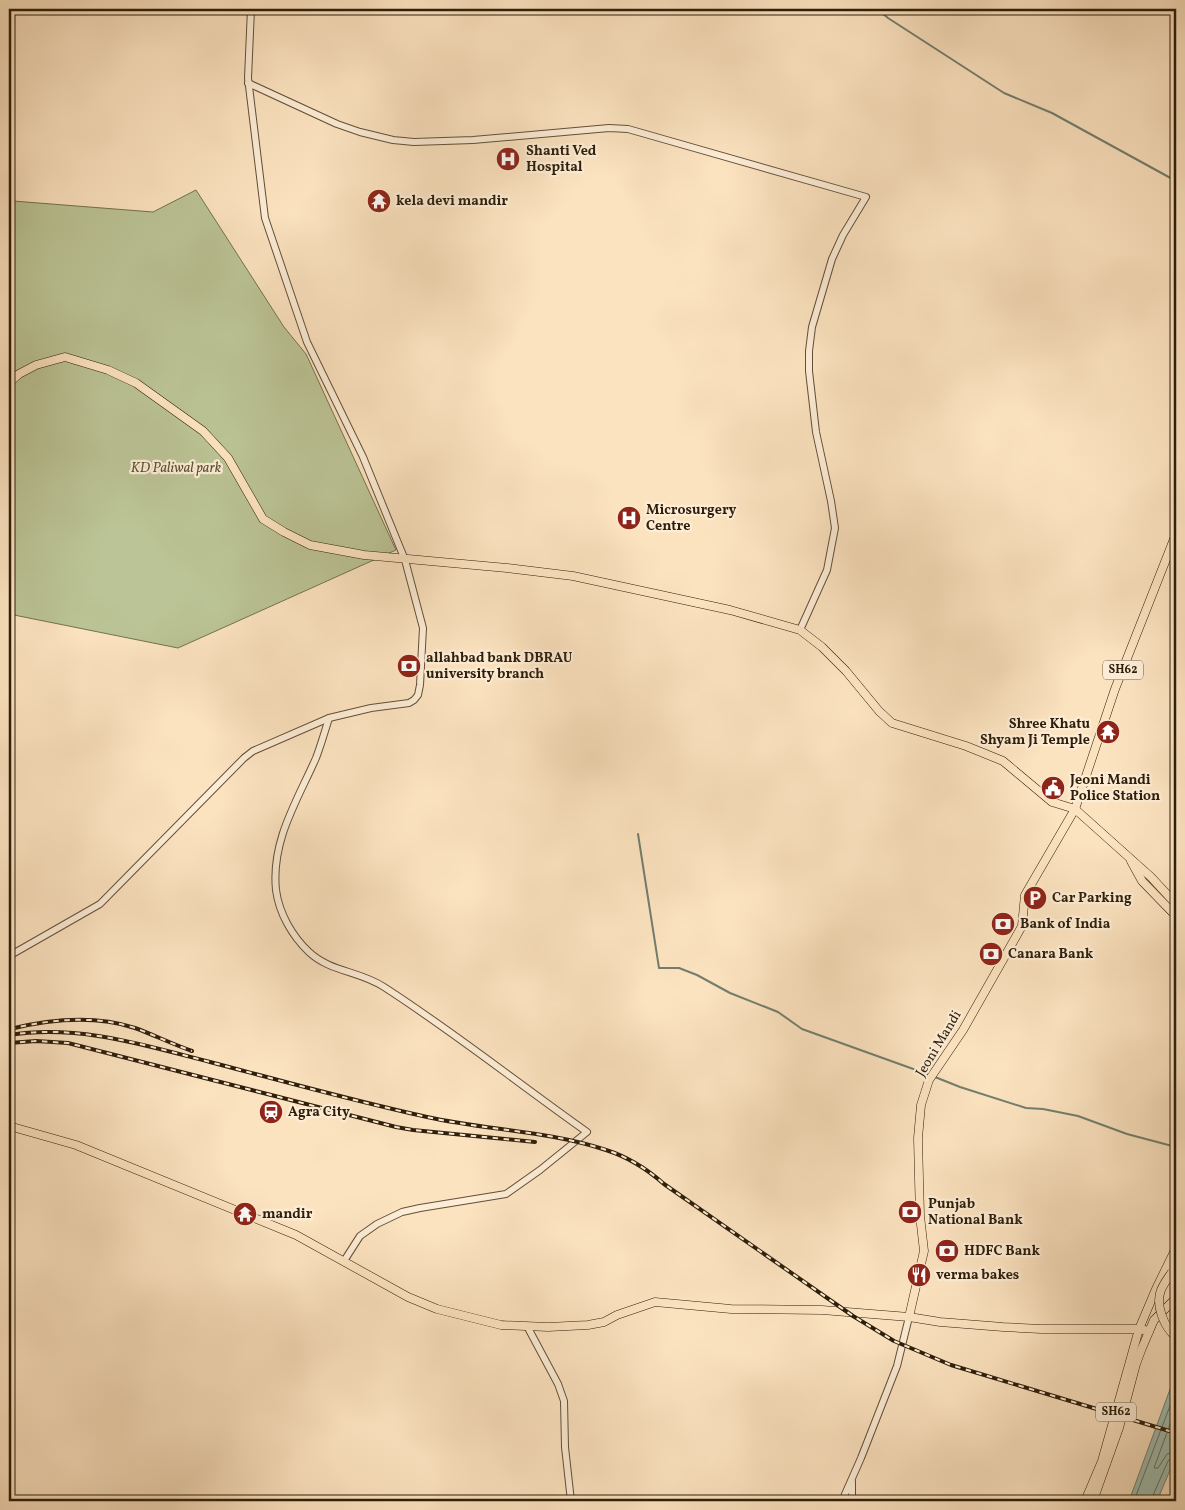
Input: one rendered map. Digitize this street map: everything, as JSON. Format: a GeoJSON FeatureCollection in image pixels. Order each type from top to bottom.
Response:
{"type":"FeatureCollection","features":[{"type":"Feature","properties":{"kind":"main road"},"geometry":{"type":"LineString","coordinates":[[9,383],[18,374],[36,365],[65,357],[108,370],[136,383],[203,430],[228,458],[263,519],[310,545],[405,560],[507,568],[573,576],[730,610],[800,630],[822,647],[846,671],[879,711],[892,723],[966,746],[1003,761],[1052,802],[1075,809],[1129,857],[1176,904]]}},
{"type":"Feature","properties":{"kind":"main road","name":"SH62"},"geometry":{"type":"LineString","coordinates":[[1075,809],[1116,689],[1176,534]]}},
{"type":"Feature","properties":{"kind":"main road","name":"Jeoni Mandi"},"geometry":{"type":"LineString","coordinates":[[909,1316],[924,1251],[920,1216],[918,1138],[921,1105],[930,1080],[991,982],[1022,926],[1025,895],[1075,809]]}},
{"type":"Feature","properties":{"kind":"main road"},"geometry":{"type":"LineString","coordinates":[[1129,857],[1142,881],[1176,916]]}},
{"type":"Feature","properties":{"kind":"main road"},"geometry":{"type":"LineString","coordinates":[[9,1126],[76,1145],[296,1235],[408,1297],[437,1309],[500,1325],[567,1326],[604,1322],[617,1315],[655,1302],[731,1309],[822,1310],[909,1316],[940,1322],[1003,1327],[1139,1329],[1149,1331]]}},
{"type":"Feature","properties":{"kind":"main road","name":"SH62"},"geometry":{"type":"LineString","coordinates":[[1085,1501],[1102,1461],[1139,1329],[1176,1248]]}},
{"type":"Feature","properties":{"kind":"main road"},"geometry":{"type":"LineString","coordinates":[[1174,1269],[1161,1291],[1159,1301],[1164,1320],[1176,1337]]}},
{"type":"Feature","properties":{"kind":"main road","name":"SH62"},"geometry":{"type":"LineString","coordinates":[[1093,1501],[1110,1457],[1136,1364],[1149,1331],[1158,1315],[1176,1298]]}},
{"type":"Feature","properties":{"kind":"street"},"geometry":{"type":"LineString","coordinates":[[9,956],[100,904],[253,751],[330,718],[371,708],[410,703],[418,695],[423,628],[405,560],[363,458],[307,342],[265,218],[248,83],[251,9]]}},
{"type":"Feature","properties":{"kind":"street"},"geometry":{"type":"LineString","coordinates":[[248,83],[337,124],[384,139],[414,142],[473,140],[609,128],[628,129],[866,198],[843,235],[832,259],[812,327],[809,371],[816,432],[835,528],[827,570],[800,630]]}},
{"type":"Feature","properties":{"kind":"street"},"geometry":{"type":"LineString","coordinates":[[330,718],[316,756],[293,804],[279,844],[276,891],[281,910],[289,928],[298,941],[320,962],[381,985],[462,1039],[587,1132],[540,1170],[506,1194],[402,1212],[377,1224],[357,1240],[344,1261]]}},
{"type":"Feature","properties":{"kind":"street"},"geometry":{"type":"LineString","coordinates":[[842,1501],[897,1366],[909,1316]]}},
{"type":"Feature","properties":{"kind":"street"},"geometry":{"type":"LineString","coordinates":[[527,1326],[558,1384],[564,1401],[565,1442],[572,1501]]}},
{"type":"Feature","properties":{"kind":"street"},"geometry":{"type":"LineString","coordinates":[[852,1478],[852,1501]]}},
{"type":"Feature","properties":{"kind":"street"},"geometry":{"type":"LineString","coordinates":[[9,1495],[16,1501]]}},
{"type":"Feature","properties":{"kind":"green space","name":"KD Paliwal park"},"geometry":{"type":"Polygon","coordinates":[[[196,190],[284,327],[306,354],[396,550],[178,648],[9,614],[9,207],[13,201],[153,212],[196,190]]]}},
{"type":"Feature","properties":{"kind":"water"},"geometry":{"type":"Polygon","coordinates":[[[1176,1373],[1176,1462],[1173,1463],[1157,1501],[1129,1501],[1176,1373]]]}},
{"type":"Feature","properties":{"kind":"waterway"},"geometry":{"type":"LineString","coordinates":[[877,9],[1004,93],[1052,113],[1176,181]]}},
{"type":"Feature","properties":{"kind":"waterway"},"geometry":{"type":"LineString","coordinates":[[638,834],[659,968],[679,968],[697,975],[730,993],[778,1012],[802,1029],[930,1075]]}},
{"type":"Feature","properties":{"kind":"waterway"},"geometry":{"type":"LineString","coordinates":[[935,1077],[1026,1108],[1043,1109],[1078,1116],[1127,1134],[1176,1147]]}},
{"type":"Feature","properties":{"kind":"railway"},"geometry":{"type":"LineString","coordinates":[[10,1029],[57,1021],[104,1021],[135,1028],[192,1051]]}},
{"type":"Feature","properties":{"kind":"railway"},"geometry":{"type":"LineString","coordinates":[[9,1035],[60,1032],[111,1038],[400,1111],[449,1121],[563,1139],[606,1150],[644,1168],[853,1316],[894,1341],[951,1365],[1176,1433]]}},
{"type":"Feature","properties":{"kind":"railway"},"geometry":{"type":"LineString","coordinates":[[9,1043],[36,1041],[68,1043],[396,1127],[535,1142]]}},
{"type":"Feature","properties":{"kind":"place","name":"Shanti Ved Hospital"},"geometry":{"type":"Point","coordinates":[508,159]}},
{"type":"Feature","properties":{"kind":"place","name":"kela devi mandir"},"geometry":{"type":"Point","coordinates":[379,201]}},
{"type":"Feature","properties":{"kind":"place","name":"Microsurgery Centre"},"geometry":{"type":"Point","coordinates":[629,518]}},
{"type":"Feature","properties":{"kind":"place","name":"allahbad bank DBRAU university branch"},"geometry":{"type":"Point","coordinates":[409,666]}},
{"type":"Feature","properties":{"kind":"place","name":"Shree Khatu Shyam Ji Temple"},"geometry":{"type":"Point","coordinates":[1108,732]}},
{"type":"Feature","properties":{"kind":"place","name":"Jeoni Mandi Police Station"},"geometry":{"type":"Point","coordinates":[1053,788]}},
{"type":"Feature","properties":{"kind":"place","name":"Car Parking"},"geometry":{"type":"Point","coordinates":[1035,898]}},
{"type":"Feature","properties":{"kind":"place","name":"Bank of India"},"geometry":{"type":"Point","coordinates":[1003,924]}},
{"type":"Feature","properties":{"kind":"place","name":"Canara Bank"},"geometry":{"type":"Point","coordinates":[991,954]}},
{"type":"Feature","properties":{"kind":"place","name":"Agra City"},"geometry":{"type":"Point","coordinates":[271,1112]}},
{"type":"Feature","properties":{"kind":"place","name":"Punjab National Bank"},"geometry":{"type":"Point","coordinates":[910,1212]}},
{"type":"Feature","properties":{"kind":"place","name":"mandir"},"geometry":{"type":"Point","coordinates":[245,1214]}},
{"type":"Feature","properties":{"kind":"place","name":"HDFC Bank"},"geometry":{"type":"Point","coordinates":[947,1251]}},
{"type":"Feature","properties":{"kind":"place","name":"verma bakes"},"geometry":{"type":"Point","coordinates":[919,1275]}}]}
